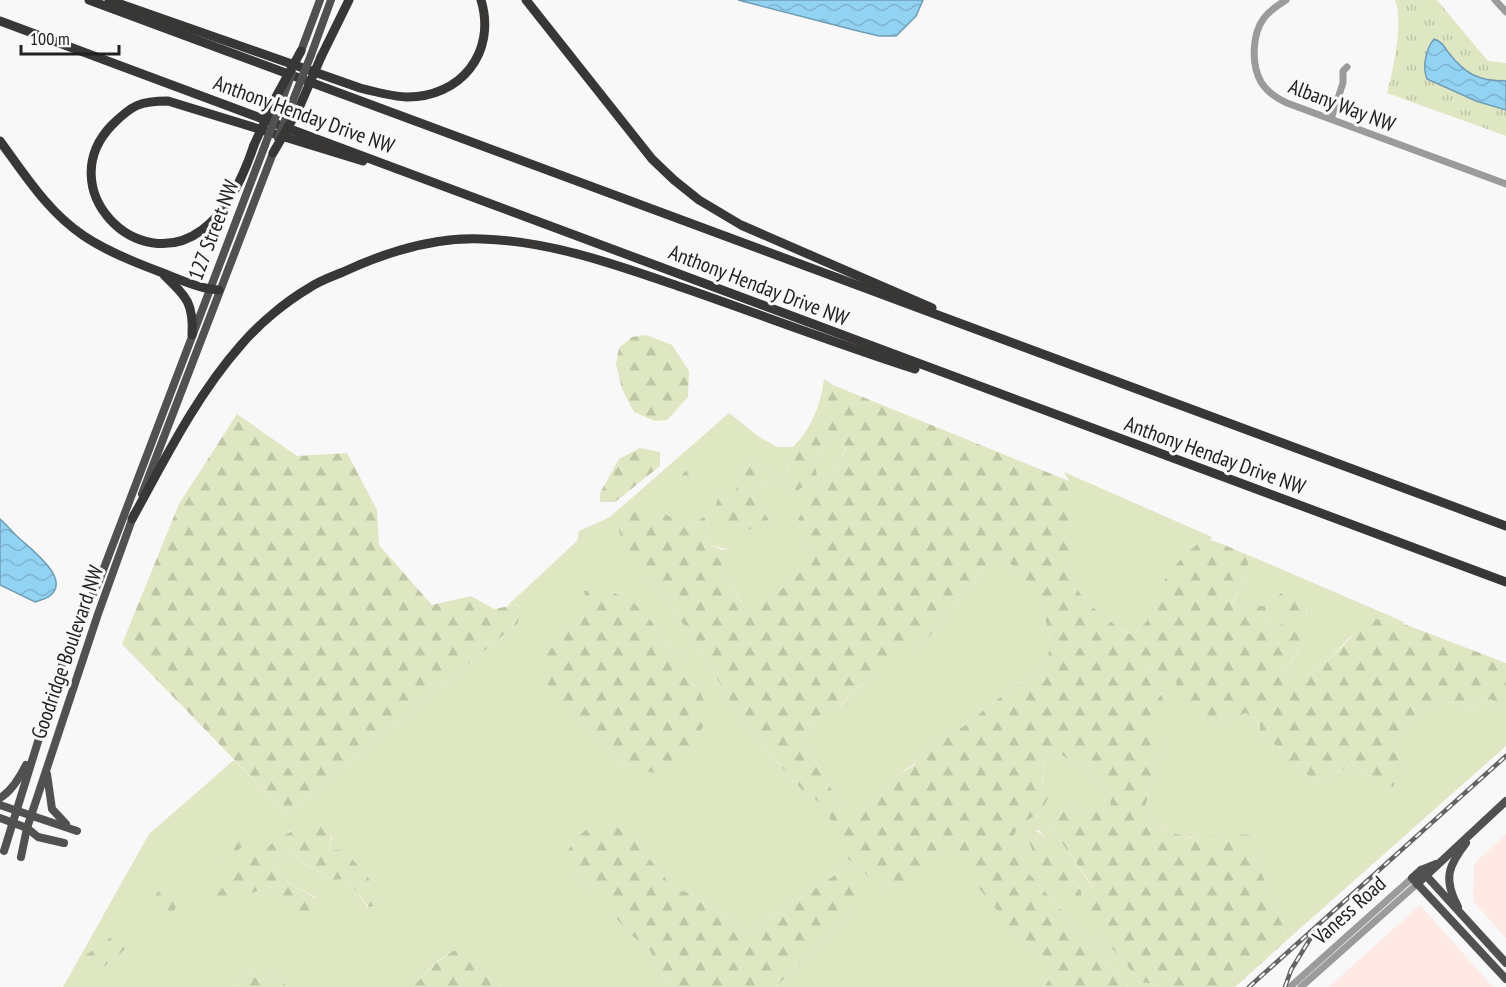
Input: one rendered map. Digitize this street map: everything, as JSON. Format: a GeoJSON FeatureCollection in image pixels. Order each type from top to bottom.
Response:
{"type":"FeatureCollection","features":[{"type":"Feature","properties":{"kind":"highway","name":"Anthony Henday Drive NW"},"geometry":{"type":"LineString","coordinates":[[89,0],[1506,526]]}},
{"type":"Feature","properties":{"kind":"highway"},"geometry":{"type":"LineString","coordinates":[[109,0],[360,88],[387,95],[408,97],[443,88],[459,80],[477,61],[485,40],[481,0]]}},
{"type":"Feature","properties":{"kind":"highway"},"geometry":{"type":"LineString","coordinates":[[273,153],[299,108],[349,0]]}},
{"type":"Feature","properties":{"kind":"highway"},"geometry":{"type":"LineString","coordinates":[[526,0],[652,159],[699,200],[741,225],[926,304],[994,337]]}},
{"type":"Feature","properties":{"kind":"highway","name":"Anthony Henday Drive NW"},"geometry":{"type":"LineString","coordinates":[[0,21],[1506,582]]}},
{"type":"Feature","properties":{"kind":"highway"},"geometry":{"type":"LineString","coordinates":[[306,53],[276,97],[254,145],[239,178],[221,211],[201,231],[183,239],[159,243],[131,236],[114,224],[94,196],[92,157],[102,135],[131,107],[147,101],[168,101],[456,190]]}},
{"type":"Feature","properties":{"kind":"highway"},"geometry":{"type":"LineString","coordinates":[[0,141],[34,189],[60,218],[84,237],[159,272],[214,290]]}},
{"type":"Feature","properties":{"kind":"highway"},"geometry":{"type":"LineString","coordinates":[[132,519],[204,391],[251,335],[308,288],[380,256],[433,243],[482,238],[541,245],[608,261],[914,369],[963,380]]}},
{"type":"Feature","properties":{"kind":"highway"},"geometry":{"type":"LineString","coordinates":[[159,272],[182,292],[189,303],[193,319],[192,335]]}},
{"type":"Feature","properties":{"kind":"main road","name":"127 Street NW"},"geometry":{"type":"LineString","coordinates":[[139,473],[192,335],[214,290],[273,153],[306,53],[320,0]]}},
{"type":"Feature","properties":{"kind":"main road","name":"127 Street NW"},"geometry":{"type":"LineString","coordinates":[[155,460],[265,145],[331,0]]}},
{"type":"Feature","properties":{"kind":"main road","name":"Goodridge Boulevard NW"},"geometry":{"type":"LineString","coordinates":[[21,857],[27,828],[98,614],[155,460]]}},
{"type":"Feature","properties":{"kind":"main road","name":"Goodridge Boulevard NW"},"geometry":{"type":"LineString","coordinates":[[4,851],[45,714],[69,645],[99,581],[139,473]]}},
{"type":"Feature","properties":{"kind":"main road"},"geometry":{"type":"LineString","coordinates":[[0,798],[6,794],[22,773],[45,714]]}},
{"type":"Feature","properties":{"kind":"main road"},"geometry":{"type":"LineString","coordinates":[[0,805],[75,830],[60,820],[51,809],[46,770]]}},
{"type":"Feature","properties":{"kind":"main road","name":"Vaness Road"},"geometry":{"type":"LineString","coordinates":[[1415,881],[1506,801]]}},
{"type":"Feature","properties":{"kind":"main road"},"geometry":{"type":"LineString","coordinates":[[0,818],[27,828],[38,837],[64,843]]}},
{"type":"Feature","properties":{"kind":"main road"},"geometry":{"type":"LineString","coordinates":[[1463,915],[1449,883],[1450,866],[1481,824]]}},
{"type":"Feature","properties":{"kind":"main road"},"geometry":{"type":"LineString","coordinates":[[1423,873],[1506,963]]}},
{"type":"Feature","properties":{"kind":"main road"},"geometry":{"type":"LineString","coordinates":[[1415,881],[1506,979]]}},
{"type":"Feature","properties":{"kind":"street","name":"Albany Way NW"},"geometry":{"type":"LineString","coordinates":[[1286,0],[1266,15],[1258,28],[1255,47],[1258,75],[1266,89],[1278,99],[1506,184]]}},
{"type":"Feature","properties":{"kind":"street"},"geometry":{"type":"LineString","coordinates":[[1495,0],[1506,12]]}},
{"type":"Feature","properties":{"kind":"street"},"geometry":{"type":"LineString","coordinates":[[1331,119],[1343,83],[1343,71],[1347,67]]}},
{"type":"Feature","properties":{"kind":"street","name":"Vaness Road"},"geometry":{"type":"LineString","coordinates":[[1290,987],[1415,881]]}},
{"type":"Feature","properties":{"kind":"street","name":"Vaness Road"},"geometry":{"type":"LineString","coordinates":[[1301,987],[1415,881]]}},
{"type":"Feature","properties":{"kind":"shaded area"},"geometry":{"type":"Polygon","coordinates":[[[1506,834],[1506,938],[1473,901],[1474,864],[1506,834]]]}},
{"type":"Feature","properties":{"kind":"shaded area"},"geometry":{"type":"Polygon","coordinates":[[[1420,905],[1493,987],[1329,987],[1420,905]]]}},
{"type":"Feature","properties":{"kind":"green space"},"geometry":{"type":"Polygon","coordinates":[[[1395,0],[1437,0],[1488,61],[1506,63],[1506,136],[1387,93],[1395,59],[1398,32],[1395,0]]]}},
{"type":"Feature","properties":{"kind":"green space"},"geometry":{"type":"Polygon","coordinates":[[[646,335],[672,345],[689,371],[688,397],[667,420],[655,421],[634,412],[622,389],[616,364],[619,348],[632,337],[646,335]]]}},
{"type":"Feature","properties":{"kind":"green space"},"geometry":{"type":"Polygon","coordinates":[[[824,379],[833,385],[820,416],[829,433],[847,446],[837,466],[820,489],[801,539],[819,554],[788,585],[746,612],[730,583],[724,564],[728,550],[711,545],[705,516],[688,528],[678,523],[625,557],[665,598],[695,641],[745,726],[802,790],[820,803],[835,796],[805,741],[812,724],[825,710],[840,706],[855,690],[929,637],[992,558],[1003,555],[1041,597],[1050,641],[1048,658],[1034,674],[964,726],[925,748],[916,762],[897,776],[875,802],[854,811],[838,806],[847,858],[888,892],[964,836],[994,905],[1024,944],[1059,965],[1044,987],[776,987],[853,908],[841,871],[749,932],[686,892],[672,888],[634,839],[572,873],[602,901],[632,936],[649,948],[659,971],[674,987],[500,987],[453,951],[437,961],[412,987],[287,987],[275,972],[259,981],[250,972],[234,987],[63,987],[149,834],[234,760],[287,814],[518,623],[520,604],[507,606],[577,541],[579,531],[610,517],[729,413],[758,436],[777,447],[793,447],[810,424],[823,389],[824,379]],[[811,430],[793,456],[788,477],[779,477],[753,462],[736,475],[738,498],[730,506],[744,518],[769,521],[751,495],[764,480],[780,482],[797,491],[816,477],[814,459],[825,445],[811,430]],[[726,494],[719,496],[730,506],[726,494]],[[587,613],[577,624],[560,630],[569,711],[607,745],[624,768],[699,690],[683,676],[683,658],[666,644],[653,623],[587,613]],[[289,831],[251,893],[272,887],[308,918],[315,897],[289,883],[276,869],[279,857],[291,852],[300,861],[332,880],[346,879],[368,907],[380,904],[329,850],[332,837],[289,831]]]}},
{"type":"Feature","properties":{"kind":"green space"},"geometry":{"type":"Polygon","coordinates":[[[833,385],[1069,481],[1070,562],[1074,584],[1085,601],[1124,632],[1133,635],[1147,621],[1148,610],[1153,599],[1173,568],[1199,543],[1210,540],[1246,554],[1247,573],[1232,602],[1237,611],[1253,606],[1267,606],[1265,616],[1267,623],[1278,627],[1283,623],[1282,612],[1272,602],[1280,594],[1288,590],[1300,597],[1305,605],[1307,615],[1303,637],[1294,658],[1282,674],[1290,678],[1304,678],[1329,659],[1366,623],[1380,618],[1404,624],[1506,663],[1506,705],[1497,708],[1491,699],[1469,708],[1456,702],[1434,705],[1420,712],[1397,740],[1401,770],[1393,787],[1376,781],[1353,764],[1316,783],[1297,765],[1285,764],[1284,753],[1272,742],[1259,736],[1260,726],[1253,717],[1245,713],[1223,724],[1213,719],[1198,724],[1182,703],[1176,678],[1145,668],[1149,679],[1162,697],[1164,706],[1157,729],[1164,744],[1144,811],[1163,830],[1190,838],[1227,834],[1252,835],[1261,872],[1280,914],[1286,941],[1235,987],[1155,987],[1153,984],[1141,982],[1097,931],[1087,903],[1093,887],[1050,826],[1067,806],[1101,812],[1110,808],[1111,795],[1095,778],[1059,753],[1044,759],[1042,786],[1048,798],[1041,812],[1018,826],[1013,838],[1026,870],[1128,987],[1044,987],[1059,965],[1024,944],[959,863],[955,848],[962,838],[888,893],[847,858],[834,832],[828,812],[838,806],[854,810],[875,802],[897,776],[914,765],[925,748],[964,726],[1034,674],[1048,658],[1050,641],[1041,598],[1003,555],[992,558],[929,637],[857,688],[840,705],[836,715],[825,710],[812,724],[805,741],[835,796],[827,805],[820,803],[802,790],[745,726],[695,641],[665,598],[625,558],[618,525],[639,508],[659,510],[688,528],[705,516],[711,545],[728,550],[727,574],[746,611],[788,585],[818,554],[801,539],[798,519],[837,466],[847,447],[829,433],[820,416],[833,385]]]}},
{"type":"Feature","properties":{"kind":"green space"},"geometry":{"type":"Polygon","coordinates":[[[237,414],[297,456],[347,453],[377,510],[379,545],[432,605],[471,596],[494,609],[520,604],[518,623],[287,814],[122,644],[179,504],[237,414]]]}},
{"type":"Feature","properties":{"kind":"green space"},"geometry":{"type":"Polygon","coordinates":[[[811,429],[825,435],[825,445],[814,459],[817,477],[797,491],[780,482],[764,480],[751,495],[769,520],[748,530],[744,519],[729,528],[714,510],[719,496],[726,494],[730,505],[737,498],[736,475],[753,462],[779,477],[788,477],[793,455],[811,429]]]}},
{"type":"Feature","properties":{"kind":"green space"},"geometry":{"type":"Polygon","coordinates":[[[640,448],[660,452],[660,466],[615,502],[600,502],[600,493],[619,459],[640,448]]]}},
{"type":"Feature","properties":{"kind":"green space"},"geometry":{"type":"Polygon","coordinates":[[[692,464],[699,473],[693,487],[678,489],[680,477],[692,464]]]}},
{"type":"Feature","properties":{"kind":"green space"},"geometry":{"type":"Polygon","coordinates":[[[1064,472],[1212,537],[1204,541],[1147,621],[1133,635],[1119,628],[1092,607],[1079,594],[1074,584],[1069,548],[1069,481],[1064,472]]]}},
{"type":"Feature","properties":{"kind":"green space"},"geometry":{"type":"Polygon","coordinates":[[[1246,554],[1404,622],[1404,624],[1380,618],[1349,638],[1329,659],[1304,678],[1289,678],[1282,674],[1297,652],[1303,636],[1307,609],[1278,607],[1282,612],[1283,623],[1278,627],[1267,623],[1265,616],[1267,606],[1253,606],[1237,611],[1232,603],[1247,573],[1246,554]]]}},
{"type":"Feature","properties":{"kind":"green space"},"geometry":{"type":"Polygon","coordinates":[[[608,590],[634,603],[653,623],[666,644],[683,658],[683,676],[699,690],[710,714],[694,743],[656,773],[624,768],[607,745],[569,711],[543,678],[542,650],[560,630],[577,624],[587,613],[584,591],[608,590]]]}},
{"type":"Feature","properties":{"kind":"green space"},"geometry":{"type":"Polygon","coordinates":[[[1145,668],[1176,678],[1213,719],[1223,724],[1245,713],[1253,717],[1260,727],[1259,736],[1272,742],[1316,783],[1353,764],[1376,781],[1401,770],[1397,740],[1421,712],[1444,703],[1456,702],[1469,708],[1491,699],[1497,708],[1506,705],[1506,746],[1286,941],[1280,914],[1261,872],[1251,835],[1185,837],[1161,828],[1144,811],[1164,744],[1156,729],[1162,695],[1146,676],[1145,668]]]}},
{"type":"Feature","properties":{"kind":"green space"},"geometry":{"type":"Polygon","coordinates":[[[1059,753],[1095,778],[1111,795],[1110,808],[1101,812],[1067,806],[1050,826],[1093,888],[1097,931],[1141,982],[1153,984],[1155,987],[1128,987],[1026,870],[1013,838],[1018,826],[1041,812],[1044,759],[1059,753]],[[1025,830],[1030,843],[1081,891],[1063,861],[1039,830],[1025,830]]]}},
{"type":"Feature","properties":{"kind":"green space"},"geometry":{"type":"Polygon","coordinates":[[[316,818],[330,831],[329,850],[341,850],[354,861],[378,890],[380,905],[369,907],[346,879],[332,880],[291,852],[279,857],[276,869],[289,883],[327,905],[322,917],[308,919],[272,887],[251,893],[226,908],[213,899],[247,863],[273,843],[316,818]]]}},
{"type":"Feature","properties":{"kind":"green space"},"geometry":{"type":"Polygon","coordinates":[[[608,821],[634,839],[672,887],[686,892],[749,932],[841,871],[856,877],[862,889],[853,908],[776,987],[674,987],[659,971],[649,948],[632,936],[572,873],[563,860],[581,834],[599,823],[608,821]]]}},
{"type":"Feature","properties":{"kind":"green space"},"geometry":{"type":"Polygon","coordinates":[[[1028,826],[1041,834],[1058,853],[1081,891],[1081,897],[1078,899],[1064,892],[1035,858],[1025,830],[1028,826]]]}},
{"type":"Feature","properties":{"kind":"green space"},"geometry":{"type":"Polygon","coordinates":[[[235,829],[245,833],[245,844],[232,856],[223,858],[217,853],[235,829]]]}},
{"type":"Feature","properties":{"kind":"green space"},"geometry":{"type":"Polygon","coordinates":[[[159,890],[169,893],[177,906],[173,912],[167,912],[155,897],[159,890]]]}},
{"type":"Feature","properties":{"kind":"green space"},"geometry":{"type":"Polygon","coordinates":[[[128,933],[133,943],[96,973],[82,962],[83,957],[114,935],[128,933]]]}},
{"type":"Feature","properties":{"kind":"green space"},"geometry":{"type":"Polygon","coordinates":[[[453,951],[468,951],[484,975],[500,987],[412,987],[437,962],[453,951]]]}},
{"type":"Feature","properties":{"kind":"green space"},"geometry":{"type":"Polygon","coordinates":[[[250,972],[259,981],[275,972],[287,987],[234,987],[250,972]]]}},
{"type":"Feature","properties":{"kind":"water"},"geometry":{"type":"Polygon","coordinates":[[[738,0],[923,0],[916,16],[896,36],[879,36],[738,0]]]}},
{"type":"Feature","properties":{"kind":"water"},"geometry":{"type":"Polygon","coordinates":[[[1434,39],[1442,44],[1466,71],[1488,80],[1506,81],[1506,110],[1476,101],[1427,79],[1426,58],[1434,39]]]}},
{"type":"Feature","properties":{"kind":"water"},"geometry":{"type":"Polygon","coordinates":[[[0,519],[41,558],[53,574],[56,583],[55,590],[46,598],[35,602],[0,585],[0,519]]]}},
{"type":"Feature","properties":{"kind":"railway"},"geometry":{"type":"LineString","coordinates":[[1249,987],[1506,756]]}},
{"type":"Feature","properties":{"kind":"railway"},"geometry":{"type":"LineString","coordinates":[[1285,987],[1291,970],[1310,939]]}}]}
